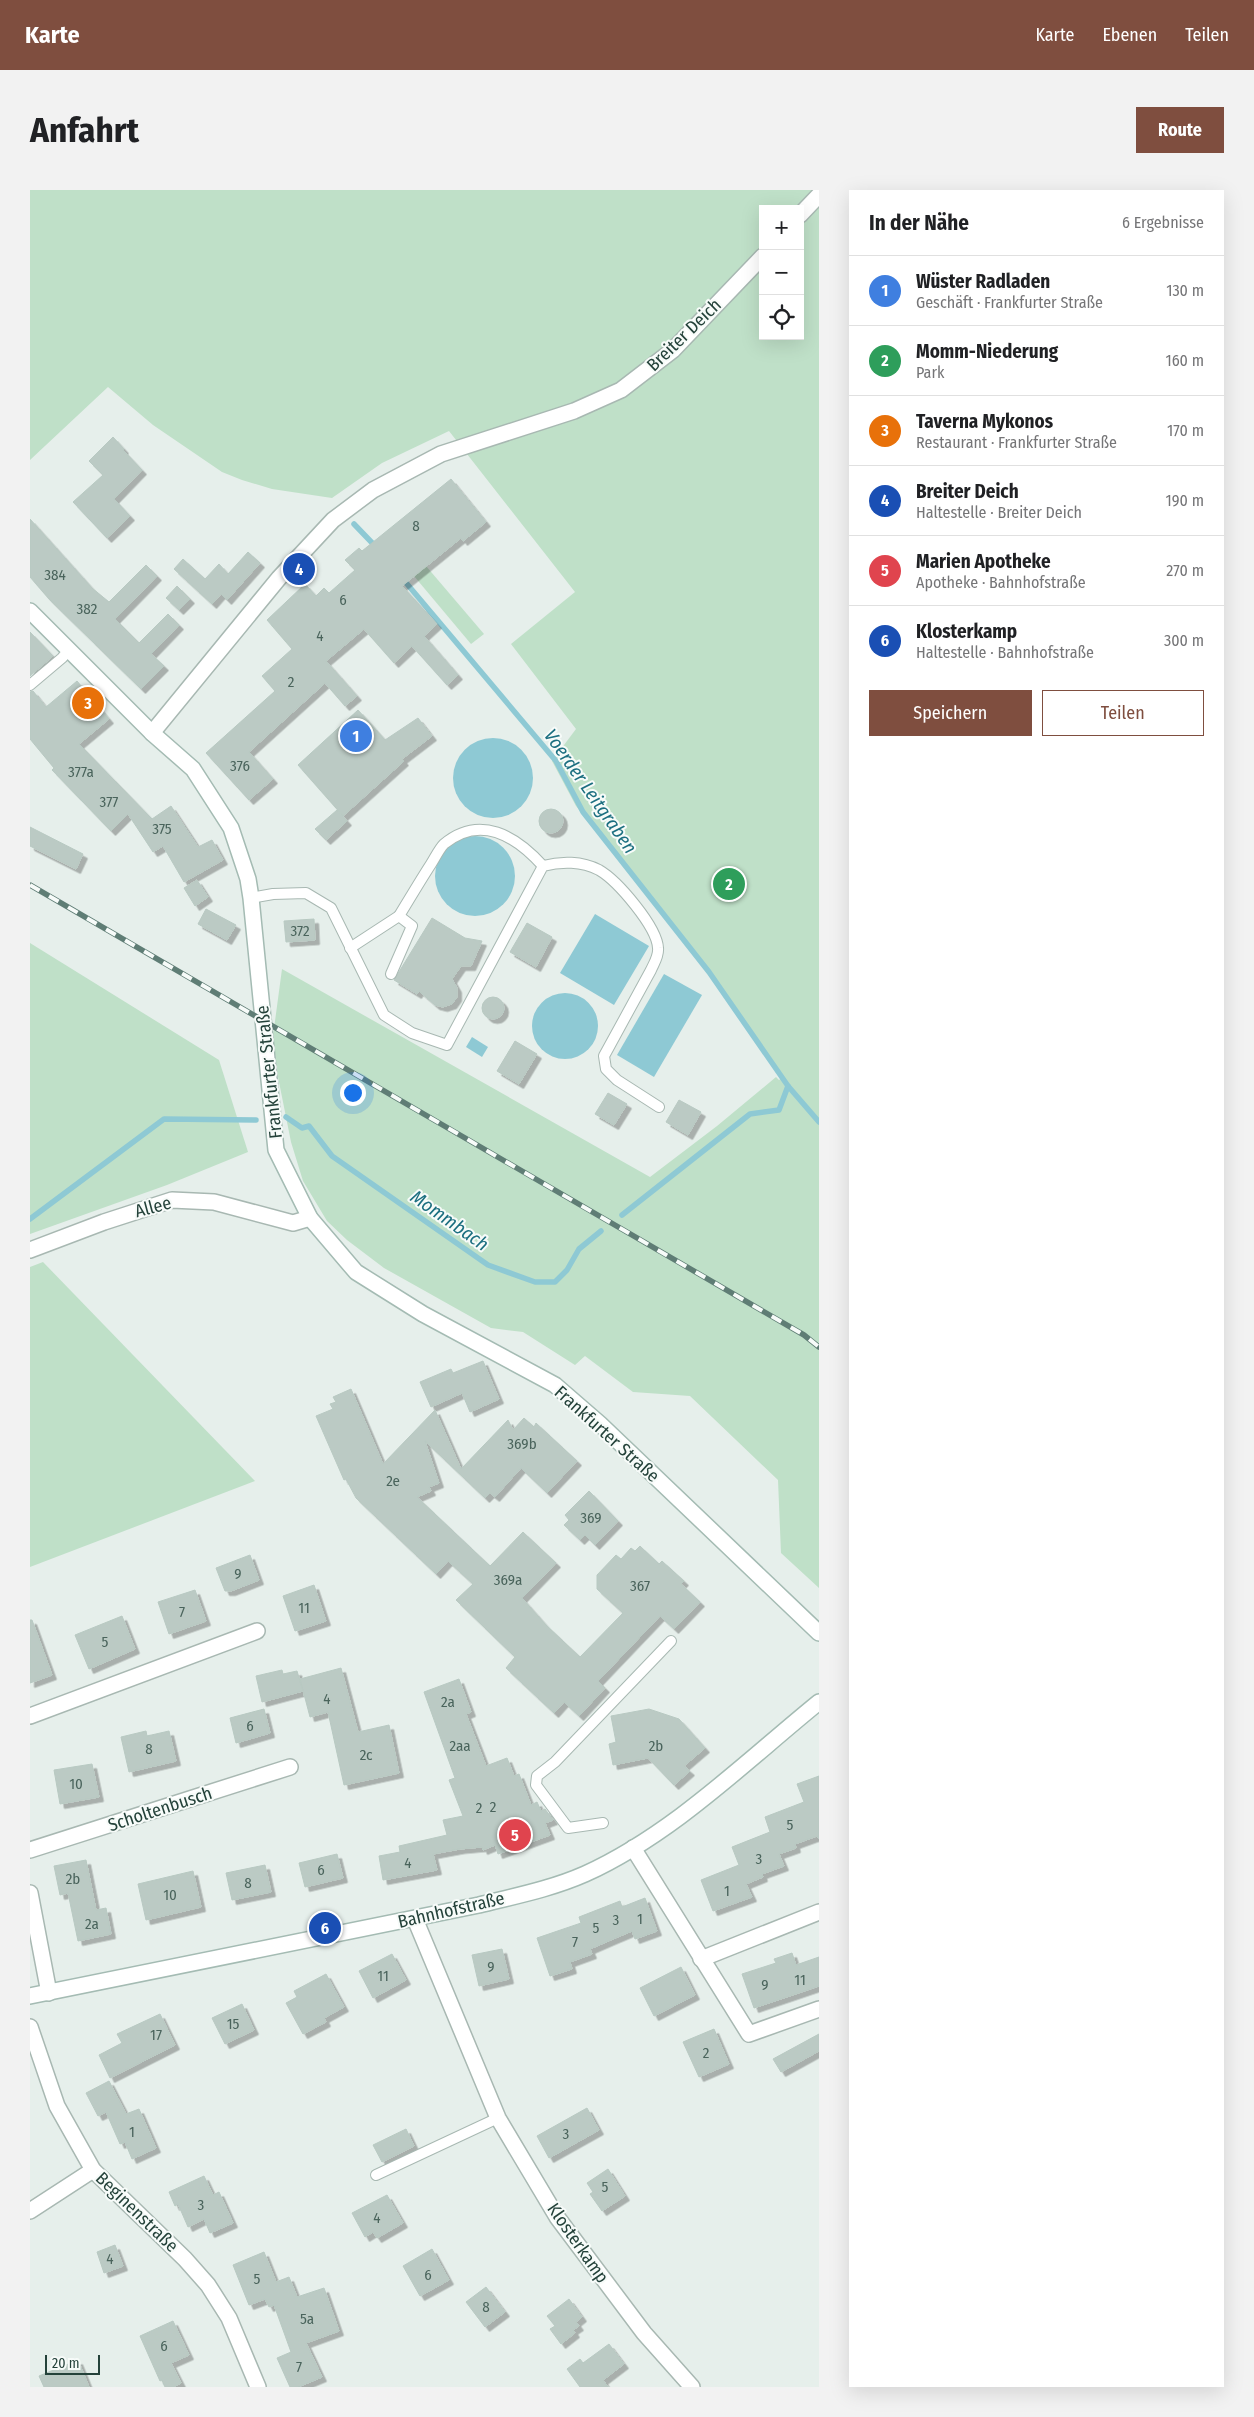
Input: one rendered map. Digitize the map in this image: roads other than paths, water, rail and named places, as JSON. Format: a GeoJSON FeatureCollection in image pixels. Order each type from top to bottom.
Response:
{"type":"FeatureCollection","features":[{"type":"Feature","properties":{"kind":"street"},"geometry":{"type":"LineString","coordinates":[[804,211],[819,194]]}},
{"type":"Feature","properties":{"kind":"street","name":"Breiter Deich"},"geometry":{"type":"LineString","coordinates":[[152,732],[279,578],[334,520],[373,490],[441,454],[574,411],[621,390],[673,350],[759,260]]}},
{"type":"Feature","properties":{"kind":"street","name":"Frankfurter Straße"},"geometry":{"type":"LineString","coordinates":[[30,611],[152,732],[193,769],[231,828],[248,879],[252,898],[276,1150],[310,1218],[356,1272],[423,1314],[554,1385],[600,1424],[819,1633]]}},
{"type":"Feature","properties":{"kind":"street","name":"Allee"},"geometry":{"type":"LineString","coordinates":[[30,1250],[104,1222],[172,1200],[214,1202],[293,1222],[310,1218]]}},
{"type":"Feature","properties":{"kind":"street"},"geometry":{"type":"LineString","coordinates":[[30,1716],[257,1631]]}},
{"type":"Feature","properties":{"kind":"street","name":"Bahnhofstraße"},"geometry":{"type":"LineString","coordinates":[[30,1996],[415,1919],[547,1888],[584,1874],[633,1848],[689,1809],[819,1702]]}},
{"type":"Feature","properties":{"kind":"street","name":"Scholtenbusch"},"geometry":{"type":"LineString","coordinates":[[30,1850],[290,1767]]}},
{"type":"Feature","properties":{"kind":"street"},"geometry":{"type":"LineString","coordinates":[[633,1848],[749,2034],[819,2009]]}},
{"type":"Feature","properties":{"kind":"street"},"geometry":{"type":"LineString","coordinates":[[30,1893],[49,1993]]}},
{"type":"Feature","properties":{"kind":"street"},"geometry":{"type":"LineString","coordinates":[[701,1958],[819,1912]]}},
{"type":"Feature","properties":{"kind":"street","name":"Klosterkamp"},"geometry":{"type":"LineString","coordinates":[[415,1919],[498,2118],[558,2217],[644,2333],[692,2387]]}},
{"type":"Feature","properties":{"kind":"street","name":"Beginenstraße"},"geometry":{"type":"LineString","coordinates":[[30,2027],[57,2106],[93,2170],[185,2259],[208,2285],[239,2337],[258,2387]]}},
{"type":"Feature","properties":{"kind":"street"},"geometry":{"type":"LineString","coordinates":[[30,2211],[93,2170]]}},
{"type":"Feature","properties":{"kind":"lane"},"geometry":{"type":"LineString","coordinates":[[30,685],[69,650]]}},
{"type":"Feature","properties":{"kind":"lane"},"geometry":{"type":"LineString","coordinates":[[350,948],[399,916],[442,845],[462,832],[488,829],[504,835],[530,852],[543,866]]}},
{"type":"Feature","properties":{"kind":"lane"},"geometry":{"type":"LineString","coordinates":[[252,898],[272,894],[306,893],[331,908],[384,1015],[412,1032],[447,1045],[543,866],[557,863],[576,863],[600,870],[631,900],[651,927],[658,949],[657,958],[604,1056],[606,1069],[617,1080],[659,1106]]}},
{"type":"Feature","properties":{"kind":"lane"},"geometry":{"type":"LineString","coordinates":[[391,974],[412,926],[399,916]]}},
{"type":"Feature","properties":{"kind":"lane"},"geometry":{"type":"LineString","coordinates":[[604,1823],[568,1828],[536,1785],[537,1776],[555,1762],[671,1641]]}},
{"type":"Feature","properties":{"kind":"lane"},"geometry":{"type":"LineString","coordinates":[[376,2175],[498,2118]]}},
{"type":"Feature","properties":{"kind":"water"},"geometry":{"type":"Polygon","coordinates":[[[493,738],[508,741],[521,750],[530,763],[533,778],[530,793],[521,806],[508,815],[493,818],[478,815],[465,806],[456,793],[453,778],[456,763],[465,750],[478,741],[493,738]]]}},
{"type":"Feature","properties":{"kind":"water"},"geometry":{"type":"Polygon","coordinates":[[[475,836],[490,839],[503,848],[512,861],[515,876],[512,891],[503,904],[490,913],[475,916],[460,913],[447,904],[438,891],[435,876],[438,861],[447,848],[460,839],[475,836]]]}},
{"type":"Feature","properties":{"kind":"water"},"geometry":{"type":"Polygon","coordinates":[[[595,914],[649,946],[614,1005],[560,973],[595,914]]]}},
{"type":"Feature","properties":{"kind":"water"},"geometry":{"type":"Polygon","coordinates":[[[664,974],[702,995],[654,1077],[617,1055],[664,974]]]}},
{"type":"Feature","properties":{"kind":"water"},"geometry":{"type":"Polygon","coordinates":[[[571,993],[589,1002],[596,1013],[598,1026],[596,1039],[589,1050],[578,1057],[559,1059],[541,1050],[534,1039],[532,1020],[541,1002],[552,995],[571,993]]]}},
{"type":"Feature","properties":{"kind":"water"},"geometry":{"type":"Polygon","coordinates":[[[472,1037],[488,1047],[482,1057],[466,1047],[472,1037]]]}},
{"type":"Feature","properties":{"kind":"waterway","name":"Voerder Leitgraben"},"geometry":{"type":"LineString","coordinates":[[354,524],[377,548]]}},
{"type":"Feature","properties":{"kind":"waterway","name":"Voerder Leitgraben"},"geometry":{"type":"LineString","coordinates":[[402,578],[556,761],[583,812],[709,972],[788,1086],[819,1122]]}},
{"type":"Feature","properties":{"kind":"waterway","name":"Mommbach"},"geometry":{"type":"LineString","coordinates":[[622,1215],[750,1114],[779,1110],[788,1086]]}},
{"type":"Feature","properties":{"kind":"waterway","name":"Mommbach"},"geometry":{"type":"LineString","coordinates":[[286,1117],[302,1128],[309,1126],[332,1156],[488,1265],[535,1282],[555,1282],[567,1270],[579,1249],[601,1231]]}},
{"type":"Feature","properties":{"kind":"waterway","name":"Mommbach"},"geometry":{"type":"LineString","coordinates":[[30,1219],[164,1119],[256,1120]]}},
{"type":"Feature","properties":{"kind":"railway"},"geometry":{"type":"LineString","coordinates":[[30,885],[804,1335],[819,1347]]}},
{"type":"Feature","properties":{"kind":"place","name":"Breiter Deich"},"geometry":{"type":"Point","coordinates":[299,569]}},
{"type":"Feature","properties":{"kind":"place","name":"Taverna Mykonos"},"geometry":{"type":"Point","coordinates":[88,703]}},
{"type":"Feature","properties":{"kind":"place","name":"Wüster Radladen"},"geometry":{"type":"Point","coordinates":[356,736]}},
{"type":"Feature","properties":{"kind":"place","name":"Momm-Niederung"},"geometry":{"type":"Point","coordinates":[729,884]}},
{"type":"Feature","properties":{"kind":"place","name":"Marien Apotheke"},"geometry":{"type":"Point","coordinates":[515,1835]}},
{"type":"Feature","properties":{"kind":"place","name":"Klosterkamp"},"geometry":{"type":"Point","coordinates":[325,1928]}}]}
